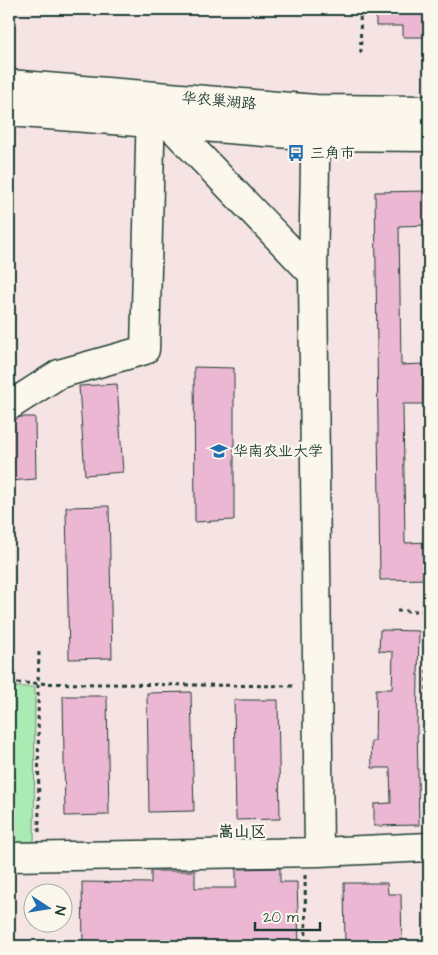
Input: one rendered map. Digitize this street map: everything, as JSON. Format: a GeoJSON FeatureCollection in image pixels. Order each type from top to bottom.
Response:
{"type":"FeatureCollection","features":[{"type":"Feature","properties":{"kind":"street","name":"华农巢湖路"},"geometry":{"type":"LineString","coordinates":[[9,84],[151,96],[316,122],[429,137]]}},
{"type":"Feature","properties":{"kind":"street"},"geometry":{"type":"LineString","coordinates":[[9,406],[59,374],[145,350],[160,124],[151,96]]}},
{"type":"Feature","properties":{"kind":"street","name":"华农巢湖路"},"geometry":{"type":"LineString","coordinates":[[9,112],[160,124],[316,122],[429,110]]}},
{"type":"Feature","properties":{"kind":"street"},"geometry":{"type":"LineString","coordinates":[[312,852],[313,274],[316,122]]}},
{"type":"Feature","properties":{"kind":"street"},"geometry":{"type":"LineString","coordinates":[[160,124],[313,274]]}},
{"type":"Feature","properties":{"kind":"street"},"geometry":{"type":"LineString","coordinates":[[9,857],[312,852],[429,847]]}},
{"type":"Feature","properties":{"kind":"path"},"geometry":{"type":"LineString","coordinates":[[360,9],[361,57]]}},
{"type":"Feature","properties":{"kind":"path"},"geometry":{"type":"LineString","coordinates":[[397,611],[428,612],[426,738]]}},
{"type":"Feature","properties":{"kind":"path"},"geometry":{"type":"LineString","coordinates":[[39,652],[40,856]]}},
{"type":"Feature","properties":{"kind":"path"},"geometry":{"type":"LineString","coordinates":[[9,684],[289,686]]}},
{"type":"Feature","properties":{"kind":"path"},"geometry":{"type":"LineString","coordinates":[[306,946],[312,852]]}},
{"type":"Feature","properties":{"kind":"shaded area","name":"华南农业大学"},"geometry":{"type":"Polygon","coordinates":[[[9,9],[429,9],[429,946],[9,946],[9,9]]]}},
{"type":"Feature","properties":{"kind":"green space"},"geometry":{"type":"Polygon","coordinates":[[[9,687],[35,687],[34,856],[9,855],[9,687]]]}},
{"type":"Feature","properties":{"kind":"building"},"geometry":{"type":"Polygon","coordinates":[[[376,9],[429,9],[429,37],[403,37],[403,26],[376,26],[376,9]]]}},
{"type":"Feature","properties":{"kind":"building"},"geometry":{"type":"Polygon","coordinates":[[[427,191],[427,225],[399,226],[401,365],[423,364],[423,404],[403,404],[405,543],[429,542],[429,579],[380,580],[375,192],[427,191]]]}},
{"type":"Feature","properties":{"kind":"building"},"geometry":{"type":"Polygon","coordinates":[[[194,367],[234,368],[234,520],[195,522],[194,367]]]}},
{"type":"Feature","properties":{"kind":"building"},"geometry":{"type":"Polygon","coordinates":[[[117,384],[123,472],[85,475],[79,386],[117,384]]]}},
{"type":"Feature","properties":{"kind":"building"},"geometry":{"type":"Polygon","coordinates":[[[20,417],[35,417],[36,479],[9,481],[9,421],[20,417]]]}},
{"type":"Feature","properties":{"kind":"building"},"geometry":{"type":"Polygon","coordinates":[[[109,506],[112,658],[69,659],[66,507],[109,506]]]}},
{"type":"Feature","properties":{"kind":"building"},"geometry":{"type":"Polygon","coordinates":[[[380,630],[419,631],[417,726],[419,825],[374,826],[374,804],[391,803],[390,768],[372,768],[371,741],[375,741],[376,689],[392,689],[393,652],[379,651],[380,630]]]}},
{"type":"Feature","properties":{"kind":"building"},"geometry":{"type":"Polygon","coordinates":[[[191,692],[194,811],[149,812],[147,693],[191,692]]]}},
{"type":"Feature","properties":{"kind":"building"},"geometry":{"type":"Polygon","coordinates":[[[63,696],[107,696],[109,815],[65,816],[63,696]]]}},
{"type":"Feature","properties":{"kind":"building"},"geometry":{"type":"Polygon","coordinates":[[[234,700],[278,700],[280,819],[236,820],[234,700]]]}},
{"type":"Feature","properties":{"kind":"building"},"geometry":{"type":"Polygon","coordinates":[[[280,868],[280,882],[297,882],[299,946],[83,946],[82,882],[151,883],[151,871],[195,871],[195,888],[236,888],[236,869],[280,868]]]}},
{"type":"Feature","properties":{"kind":"building"},"geometry":{"type":"Polygon","coordinates":[[[344,883],[387,883],[388,894],[401,894],[402,946],[345,946],[344,883]]]}},
{"type":"Feature","properties":{"kind":"place","name":"三角市"},"geometry":{"type":"Point","coordinates":[296,153]}},
{"type":"Feature","properties":{"kind":"place","name":"华南农业大学"},"geometry":{"type":"Point","coordinates":[219,451]}},
{"type":"Feature","properties":{"kind":"district","name":"嵩山区"},"geometry":{"type":"Point","coordinates":[242,832]}}]}
